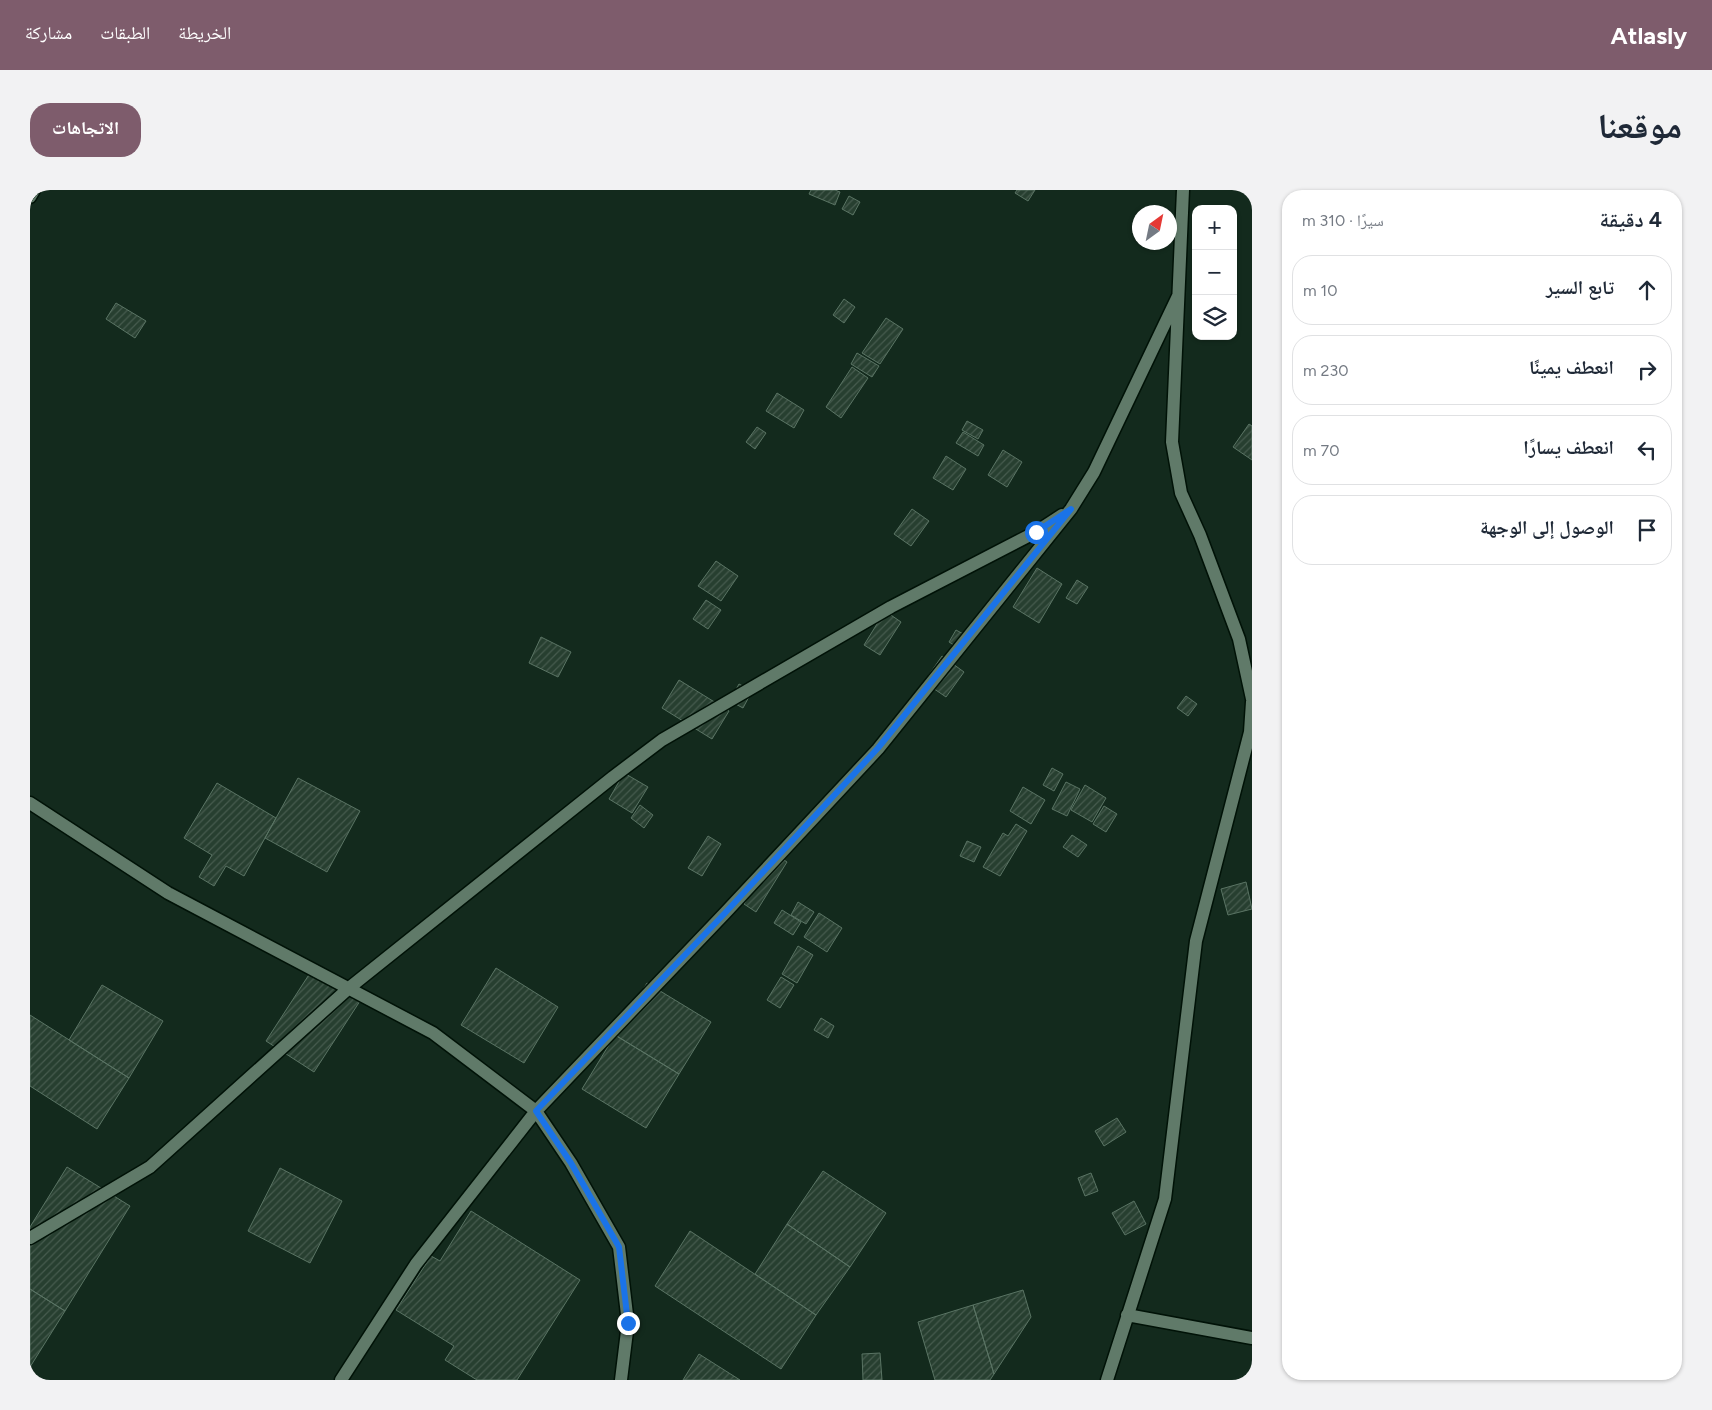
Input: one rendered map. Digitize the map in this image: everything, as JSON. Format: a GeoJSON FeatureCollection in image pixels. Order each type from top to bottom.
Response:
{"type":"FeatureCollection","features":[{"type":"Feature","properties":{"kind":"street"},"geometry":{"type":"LineString","coordinates":[[30,197],[34,190]]}},
{"type":"Feature","properties":{"kind":"street"},"geometry":{"type":"LineString","coordinates":[[1107,1380],[1165,1199],[1196,941],[1250,732],[1252,700],[1240,639],[1200,535],[1181,493],[1172,442],[1184,190]]}},
{"type":"Feature","properties":{"kind":"street"},"geometry":{"type":"LineString","coordinates":[[341,1380],[416,1264],[536,1111],[725,913],[878,748],[1071,509],[1094,472],[1178,296]]}},
{"type":"Feature","properties":{"kind":"street"},"geometry":{"type":"LineString","coordinates":[[30,1238],[150,1167],[349,988],[613,776],[662,740],[891,608],[1036,532],[1071,509]]}},
{"type":"Feature","properties":{"kind":"street"},"geometry":{"type":"LineString","coordinates":[[30,802],[168,893],[433,1033],[536,1111],[571,1163],[619,1247],[628,1323],[621,1380]]}},
{"type":"Feature","properties":{"kind":"street"},"geometry":{"type":"LineString","coordinates":[[1127,1315],[1252,1338]]}},
{"type":"Feature","properties":{"kind":"building"},"geometry":{"type":"Polygon","coordinates":[[[811,190],[835,190],[840,192],[835,205],[809,194],[811,190]]]}},
{"type":"Feature","properties":{"kind":"building"},"geometry":{"type":"Polygon","coordinates":[[[1017,190],[1035,190],[1028,201],[1015,193],[1017,190]]]}},
{"type":"Feature","properties":{"kind":"building"},"geometry":{"type":"Polygon","coordinates":[[[849,196],[860,202],[853,215],[842,209],[849,196]]]}},
{"type":"Feature","properties":{"kind":"building"},"geometry":{"type":"Polygon","coordinates":[[[844,299],[855,307],[844,323],[833,315],[844,299]]]}},
{"type":"Feature","properties":{"kind":"building"},"geometry":{"type":"Polygon","coordinates":[[[116,303],[146,321],[135,338],[106,319],[116,303]]]}},
{"type":"Feature","properties":{"kind":"building"},"geometry":{"type":"Polygon","coordinates":[[[886,318],[903,329],[880,364],[862,353],[886,318]]]}},
{"type":"Feature","properties":{"kind":"building"},"geometry":{"type":"Polygon","coordinates":[[[857,353],[879,366],[872,377],[851,364],[857,353]]]}},
{"type":"Feature","properties":{"kind":"building"},"geometry":{"type":"Polygon","coordinates":[[[852,367],[868,378],[841,418],[826,407],[852,367]]]}},
{"type":"Feature","properties":{"kind":"building"},"geometry":{"type":"Polygon","coordinates":[[[777,393],[804,410],[794,428],[766,411],[777,393]]]}},
{"type":"Feature","properties":{"kind":"building"},"geometry":{"type":"Polygon","coordinates":[[[967,421],[983,430],[978,439],[962,430],[967,421]]]}},
{"type":"Feature","properties":{"kind":"building"},"geometry":{"type":"Polygon","coordinates":[[[1249,424],[1252,426],[1252,460],[1233,447],[1249,424]]]}},
{"type":"Feature","properties":{"kind":"building"},"geometry":{"type":"Polygon","coordinates":[[[757,427],[766,433],[755,449],[746,442],[757,427]]]}},
{"type":"Feature","properties":{"kind":"building"},"geometry":{"type":"Polygon","coordinates":[[[963,432],[984,445],[978,456],[956,443],[963,432]]]}},
{"type":"Feature","properties":{"kind":"building"},"geometry":{"type":"Polygon","coordinates":[[[1003,450],[1022,462],[1007,487],[988,475],[1003,450]]]}},
{"type":"Feature","properties":{"kind":"building"},"geometry":{"type":"Polygon","coordinates":[[[946,456],[966,469],[953,490],[933,478],[946,456]]]}},
{"type":"Feature","properties":{"kind":"building"},"geometry":{"type":"Polygon","coordinates":[[[912,509],[929,521],[911,546],[894,534],[912,509]]]}},
{"type":"Feature","properties":{"kind":"building"},"geometry":{"type":"Polygon","coordinates":[[[716,561],[738,576],[721,601],[698,586],[716,561]]]}},
{"type":"Feature","properties":{"kind":"building"},"geometry":{"type":"Polygon","coordinates":[[[1037,568],[1062,584],[1039,623],[1013,607],[1037,568]]]}},
{"type":"Feature","properties":{"kind":"building"},"geometry":{"type":"Polygon","coordinates":[[[1077,580],[1088,587],[1077,604],[1066,598],[1077,580]]]}},
{"type":"Feature","properties":{"kind":"building"},"geometry":{"type":"Polygon","coordinates":[[[706,600],[721,610],[708,629],[693,619],[706,600]]]}},
{"type":"Feature","properties":{"kind":"building"},"geometry":{"type":"Polygon","coordinates":[[[885,611],[901,622],[880,655],[864,645],[885,611]]]}},
{"type":"Feature","properties":{"kind":"building"},"geometry":{"type":"Polygon","coordinates":[[[956,630],[967,636],[960,649],[949,642],[956,630]]]}},
{"type":"Feature","properties":{"kind":"building"},"geometry":{"type":"Polygon","coordinates":[[[541,637],[571,652],[558,677],[529,663],[541,637]]]}},
{"type":"Feature","properties":{"kind":"building"},"geometry":{"type":"Polygon","coordinates":[[[942,656],[964,672],[946,697],[924,682],[942,656]]]}},
{"type":"Feature","properties":{"kind":"building"},"geometry":{"type":"Polygon","coordinates":[[[679,680],[729,711],[712,739],[662,708],[679,680]]]}},
{"type":"Feature","properties":{"kind":"building"},"geometry":{"type":"Polygon","coordinates":[[[739,684],[752,691],[743,708],[730,701],[739,684]]]}},
{"type":"Feature","properties":{"kind":"building"},"geometry":{"type":"Polygon","coordinates":[[[1186,696],[1197,704],[1188,716],[1177,708],[1186,696]]]}},
{"type":"Feature","properties":{"kind":"building"},"geometry":{"type":"Polygon","coordinates":[[[1052,768],[1063,774],[1054,791],[1043,785],[1052,768]]]}},
{"type":"Feature","properties":{"kind":"building"},"geometry":{"type":"Polygon","coordinates":[[[624,773],[648,787],[632,813],[609,799],[624,773]]]}},
{"type":"Feature","properties":{"kind":"building"},"geometry":{"type":"Polygon","coordinates":[[[298,778],[360,811],[327,872],[265,838],[298,778]]]}},
{"type":"Feature","properties":{"kind":"building"},"geometry":{"type":"Polygon","coordinates":[[[1066,782],[1080,789],[1067,816],[1052,809],[1066,782]]]}},
{"type":"Feature","properties":{"kind":"building"},"geometry":{"type":"Polygon","coordinates":[[[217,783],[276,818],[244,876],[226,866],[214,886],[199,877],[212,855],[184,838],[217,783]]]}},
{"type":"Feature","properties":{"kind":"building"},"geometry":{"type":"Polygon","coordinates":[[[1085,785],[1106,798],[1092,822],[1071,810],[1085,785]]]}},
{"type":"Feature","properties":{"kind":"building"},"geometry":{"type":"Polygon","coordinates":[[[1023,787],[1045,800],[1031,824],[1010,811],[1023,787]]]}},
{"type":"Feature","properties":{"kind":"building"},"geometry":{"type":"Polygon","coordinates":[[[640,805],[653,815],[644,828],[631,818],[640,805]]]}},
{"type":"Feature","properties":{"kind":"building"},"geometry":{"type":"Polygon","coordinates":[[[1104,806],[1117,814],[1106,832],[1093,824],[1104,806]]]}},
{"type":"Feature","properties":{"kind":"building"},"geometry":{"type":"Polygon","coordinates":[[[1016,824],[1027,831],[1000,876],[983,867],[1003,833],[1008,836],[1016,824]]]}},
{"type":"Feature","properties":{"kind":"building"},"geometry":{"type":"Polygon","coordinates":[[[1072,835],[1087,845],[1078,857],[1063,847],[1072,835]]]}},
{"type":"Feature","properties":{"kind":"building"},"geometry":{"type":"Polygon","coordinates":[[[708,836],[721,844],[702,876],[688,868],[708,836]]]}},
{"type":"Feature","properties":{"kind":"building"},"geometry":{"type":"Polygon","coordinates":[[[967,841],[981,847],[974,862],[960,856],[967,841]]]}},
{"type":"Feature","properties":{"kind":"building"},"geometry":{"type":"Polygon","coordinates":[[[775,854],[787,862],[756,912],[744,904],[775,854]]]}},
{"type":"Feature","properties":{"kind":"building"},"geometry":{"type":"Polygon","coordinates":[[[1246,882],[1252,909],[1228,915],[1221,889],[1246,882]]]}},
{"type":"Feature","properties":{"kind":"building"},"geometry":{"type":"Polygon","coordinates":[[[798,902],[814,912],[806,924],[791,915],[798,902]]]}},
{"type":"Feature","properties":{"kind":"building"},"geometry":{"type":"Polygon","coordinates":[[[782,910],[801,922],[793,935],[774,923],[782,910]]]}},
{"type":"Feature","properties":{"kind":"building"},"geometry":{"type":"Polygon","coordinates":[[[819,913],[842,928],[827,952],[804,937],[819,913]]]}},
{"type":"Feature","properties":{"kind":"building"},"geometry":{"type":"Polygon","coordinates":[[[798,946],[813,955],[797,983],[782,974],[798,946]]]}},
{"type":"Feature","properties":{"kind":"building"},"geometry":{"type":"Polygon","coordinates":[[[496,968],[558,1007],[524,1063],[461,1025],[496,968]]]}},
{"type":"Feature","properties":{"kind":"building"},"geometry":{"type":"Polygon","coordinates":[[[312,970],[360,1001],[314,1072],[266,1041],[312,970]]]}},
{"type":"Feature","properties":{"kind":"building"},"geometry":{"type":"Polygon","coordinates":[[[781,977],[794,985],[780,1008],[767,1000],[781,977]]]}},
{"type":"Feature","properties":{"kind":"building"},"geometry":{"type":"Polygon","coordinates":[[[647,983],[711,1022],[679,1074],[615,1035],[647,983]]]}},
{"type":"Feature","properties":{"kind":"building"},"geometry":{"type":"Polygon","coordinates":[[[102,985],[163,1021],[129,1078],[69,1040],[102,985]]]}},
{"type":"Feature","properties":{"kind":"building"},"geometry":{"type":"Polygon","coordinates":[[[30,1015],[129,1078],[97,1129],[30,1086],[30,1015]]]}},
{"type":"Feature","properties":{"kind":"building"},"geometry":{"type":"Polygon","coordinates":[[[821,1018],[834,1026],[828,1038],[814,1030],[821,1018]]]}},
{"type":"Feature","properties":{"kind":"building"},"geometry":{"type":"Polygon","coordinates":[[[615,1035],[679,1074],[646,1128],[582,1089],[615,1035]]]}},
{"type":"Feature","properties":{"kind":"building"},"geometry":{"type":"Polygon","coordinates":[[[1117,1118],[1126,1132],[1104,1146],[1095,1131],[1117,1118]]]}},
{"type":"Feature","properties":{"kind":"building"},"geometry":{"type":"Polygon","coordinates":[[[67,1167],[130,1206],[65,1311],[30,1289],[30,1227],[67,1167]]]}},
{"type":"Feature","properties":{"kind":"building"},"geometry":{"type":"Polygon","coordinates":[[[280,1168],[342,1201],[310,1263],[248,1231],[280,1168]]]}},
{"type":"Feature","properties":{"kind":"building"},"geometry":{"type":"Polygon","coordinates":[[[823,1171],[886,1213],[850,1267],[787,1224],[823,1171]]]}},
{"type":"Feature","properties":{"kind":"building"},"geometry":{"type":"Polygon","coordinates":[[[1091,1173],[1098,1191],[1085,1196],[1078,1178],[1091,1173]]]}},
{"type":"Feature","properties":{"kind":"building"},"geometry":{"type":"Polygon","coordinates":[[[1134,1201],[1146,1224],[1125,1235],[1112,1213],[1134,1201]]]}},
{"type":"Feature","properties":{"kind":"building"},"geometry":{"type":"Polygon","coordinates":[[[471,1211],[580,1280],[517,1380],[477,1380],[445,1360],[454,1346],[396,1310],[431,1256],[440,1261],[471,1211]]]}},
{"type":"Feature","properties":{"kind":"building"},"geometry":{"type":"Polygon","coordinates":[[[787,1224],[850,1267],[816,1315],[755,1274],[787,1224]]]}},
{"type":"Feature","properties":{"kind":"building"},"geometry":{"type":"Polygon","coordinates":[[[690,1231],[816,1315],[781,1369],[655,1286],[690,1231]]]}},
{"type":"Feature","properties":{"kind":"building"},"geometry":{"type":"Polygon","coordinates":[[[30,1289],[65,1311],[30,1367],[30,1289]]]}},
{"type":"Feature","properties":{"kind":"building"},"geometry":{"type":"Polygon","coordinates":[[[1023,1290],[1031,1317],[994,1374],[973,1305],[1023,1290]]]}},
{"type":"Feature","properties":{"kind":"building"},"geometry":{"type":"Polygon","coordinates":[[[973,1305],[994,1374],[990,1380],[935,1380],[918,1322],[973,1305]]]}},
{"type":"Feature","properties":{"kind":"building"},"geometry":{"type":"Polygon","coordinates":[[[880,1353],[882,1380],[863,1380],[862,1354],[880,1353]]]}},
{"type":"Feature","properties":{"kind":"building"},"geometry":{"type":"Polygon","coordinates":[[[699,1354],[740,1380],[683,1380],[699,1354]]]}},
{"type":"Feature","properties":{"kind":"route"},"geometry":{"type":"LineString","coordinates":[[628,1323],[619,1247],[571,1163],[536,1111],[725,913],[878,748],[1071,509],[1036,532]]}}]}
